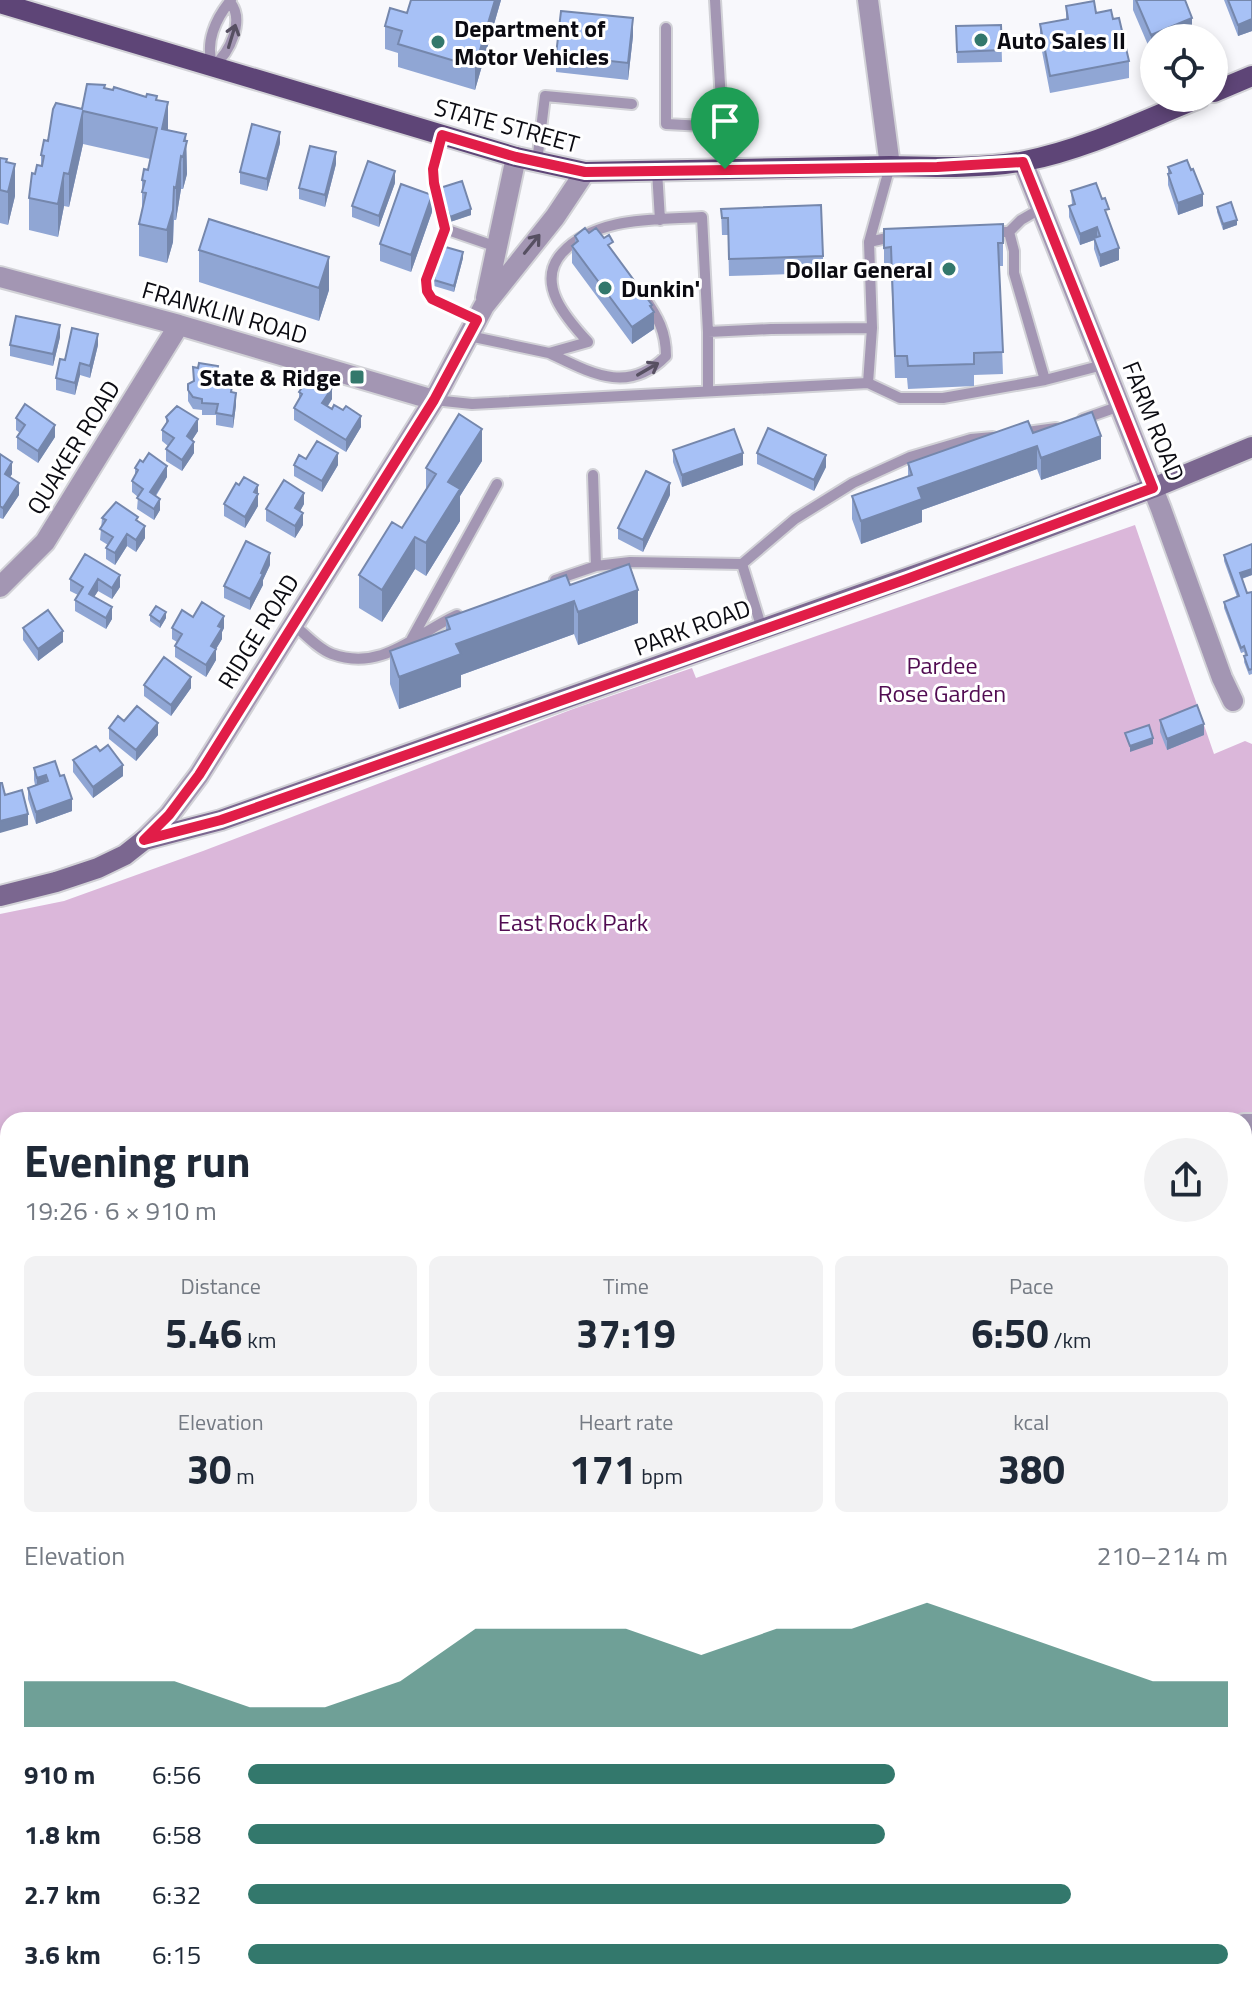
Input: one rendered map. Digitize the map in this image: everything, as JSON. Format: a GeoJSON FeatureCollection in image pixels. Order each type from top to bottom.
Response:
{"type":"FeatureCollection","features":[{"type":"Feature","properties":{"kind":"main road","name":"STATE STREET"},"geometry":{"type":"LineString","coordinates":[[0,3],[516,157],[585,172],[937,167],[1023,162],[1088,144],[1165,112]]}},
{"type":"Feature","properties":{"kind":"main road"},"geometry":{"type":"LineString","coordinates":[[1228,86],[1252,76]]}},
{"type":"Feature","properties":{"kind":"main road","name":"PARK ROAD"},"geometry":{"type":"LineString","coordinates":[[144,840],[221,820],[762,629],[1153,488],[1252,447]]}},
{"type":"Feature","properties":{"kind":"main road","name":"RIDGE ROAD"},"geometry":{"type":"LineString","coordinates":[[0,896],[98,868],[125,855],[144,840]]}},
{"type":"Feature","properties":{"kind":"street"},"geometry":{"type":"LineString","coordinates":[[868,0],[890,166]]}},
{"type":"Feature","properties":{"kind":"street","name":"RIDGE ROAD"},"geometry":{"type":"LineString","coordinates":[[477,321],[516,157]]}},
{"type":"Feature","properties":{"kind":"street","name":"FARM ROAD"},"geometry":{"type":"LineString","coordinates":[[1023,162],[1153,488],[1211,650],[1233,701]]}},
{"type":"Feature","properties":{"kind":"street","name":"RIDGE ROAD"},"geometry":{"type":"LineString","coordinates":[[144,840],[169,815],[199,775],[434,400],[477,321],[585,172]]}},
{"type":"Feature","properties":{"kind":"street","name":"FRANKLIN ROAD"},"geometry":{"type":"LineString","coordinates":[[0,277],[179,325],[434,400]]}},
{"type":"Feature","properties":{"kind":"street","name":"QUAKER ROAD"},"geometry":{"type":"LineString","coordinates":[[0,587],[45,542],[179,325]]}},
{"type":"Feature","properties":{"kind":"lane"},"geometry":{"type":"LineString","coordinates":[[715,0],[725,169]]}},
{"type":"Feature","properties":{"kind":"lane"},"geometry":{"type":"LineString","coordinates":[[230,1],[237,20],[227,51],[213,66],[209,47],[219,14],[230,1]]}},
{"type":"Feature","properties":{"kind":"lane"},"geometry":{"type":"LineString","coordinates":[[666,28],[666,124],[723,127]]}},
{"type":"Feature","properties":{"kind":"lane"},"geometry":{"type":"LineString","coordinates":[[537,162],[545,96],[632,104]]}},
{"type":"Feature","properties":{"kind":"lane"},"geometry":{"type":"LineString","coordinates":[[442,135],[433,169],[445,229],[426,280],[432,299],[581,368],[610,377],[634,377],[652,370],[666,356],[666,342],[661,321],[633,282]]}},
{"type":"Feature","properties":{"kind":"lane"},"geometry":{"type":"LineString","coordinates":[[868,383],[872,328],[869,242],[890,166]]}},
{"type":"Feature","properties":{"kind":"lane"},"geometry":{"type":"LineString","coordinates":[[657,171],[660,220]]}},
{"type":"Feature","properties":{"kind":"lane"},"geometry":{"type":"LineString","coordinates":[[978,232],[1009,232],[1021,220],[1040,209]]}},
{"type":"Feature","properties":{"kind":"lane"},"geometry":{"type":"LineString","coordinates":[[549,353],[588,342],[559,304],[549,281],[554,262],[574,240],[598,229],[702,217],[708,390]]}},
{"type":"Feature","properties":{"kind":"lane"},"geometry":{"type":"LineString","coordinates":[[445,229],[497,247]]}},
{"type":"Feature","properties":{"kind":"lane"},"geometry":{"type":"LineString","coordinates":[[598,229],[605,239]]}},
{"type":"Feature","properties":{"kind":"lane"},"geometry":{"type":"LineString","coordinates":[[1009,232],[1014,251],[1014,273],[1045,380]]}},
{"type":"Feature","properties":{"kind":"lane"},"geometry":{"type":"LineString","coordinates":[[869,242],[909,235]]}},
{"type":"Feature","properties":{"kind":"lane"},"geometry":{"type":"LineString","coordinates":[[708,332],[872,328]]}},
{"type":"Feature","properties":{"kind":"lane"},"geometry":{"type":"LineString","coordinates":[[434,400],[472,404],[868,383],[900,398],[943,398],[1045,380],[1103,365]]}},
{"type":"Feature","properties":{"kind":"lane"},"geometry":{"type":"LineString","coordinates":[[620,377],[620,395]]}},
{"type":"Feature","properties":{"kind":"lane"},"geometry":{"type":"LineString","coordinates":[[541,585],[596,566],[630,562],[742,564],[795,519],[853,483],[910,457],[971,439],[1059,427],[1120,406]]}},
{"type":"Feature","properties":{"kind":"lane"},"geometry":{"type":"LineString","coordinates":[[593,475],[596,566]]}},
{"type":"Feature","properties":{"kind":"lane"},"geometry":{"type":"LineString","coordinates":[[409,644],[497,484]]}},
{"type":"Feature","properties":{"kind":"lane"},"geometry":{"type":"LineString","coordinates":[[742,564],[762,629]]}},
{"type":"Feature","properties":{"kind":"lane"},"geometry":{"type":"LineString","coordinates":[[293,624],[331,653],[369,660],[409,644],[453,616],[468,611]]}},
{"type":"Feature","properties":{"kind":"green space","name":"East Rock Park"},"geometry":{"type":"Polygon","coordinates":[[[1135,525],[1214,754],[1245,741],[1252,744],[1252,1112],[0,1112],[0,914],[64,901],[573,709],[692,668],[696,678],[1135,525]]]}},
{"type":"Feature","properties":{"kind":"building","name":"Department of Motor Vehicles"},"geometry":{"type":"Polygon","coordinates":[[[411,0],[495,0],[475,67],[398,44],[402,31],[385,26],[390,8],[407,13],[411,0]]]}},
{"type":"Feature","properties":{"kind":"building"},"geometry":{"type":"Polygon","coordinates":[[[1136,0],[1185,0],[1192,18],[1178,24],[1146,24],[1136,0]]]}},
{"type":"Feature","properties":{"kind":"building"},"geometry":{"type":"Polygon","coordinates":[[[1228,0],[1252,0],[1252,19],[1238,25],[1228,0]]]}},
{"type":"Feature","properties":{"kind":"building"},"geometry":{"type":"Polygon","coordinates":[[[1094,1],[1096,13],[1111,10],[1113,19],[1119,18],[1129,61],[1050,76],[1040,24],[1068,19],[1066,6],[1094,1]]]}},
{"type":"Feature","properties":{"kind":"building"},"geometry":{"type":"Polygon","coordinates":[[[561,11],[633,18],[628,63],[556,55],[561,11]]]}},
{"type":"Feature","properties":{"kind":"building"},"geometry":{"type":"Polygon","coordinates":[[[1001,25],[1002,50],[957,52],[956,26],[1001,25]]]}},
{"type":"Feature","properties":{"kind":"building"},"geometry":{"type":"Polygon","coordinates":[[[87,84],[105,85],[104,88],[113,90],[114,87],[146,97],[147,94],[157,96],[156,100],[168,102],[162,129],[186,134],[167,230],[139,224],[146,193],[142,192],[144,169],[148,170],[157,128],[83,111],[69,174],[64,173],[58,204],[29,198],[32,173],[35,174],[37,165],[42,166],[44,140],[48,141],[56,103],[82,109],[87,84]]]}},
{"type":"Feature","properties":{"kind":"building"},"geometry":{"type":"Polygon","coordinates":[[[252,124],[280,132],[267,179],[240,172],[252,124]]]}},
{"type":"Feature","properties":{"kind":"building"},"geometry":{"type":"Polygon","coordinates":[[[310,146],[336,152],[325,195],[299,188],[310,146]]]}},
{"type":"Feature","properties":{"kind":"building"},"geometry":{"type":"Polygon","coordinates":[[[0,158],[15,164],[8,192],[0,190],[0,158]]]}},
{"type":"Feature","properties":{"kind":"building"},"geometry":{"type":"Polygon","coordinates":[[[1187,160],[1203,194],[1178,203],[1168,167],[1187,160]]]}},
{"type":"Feature","properties":{"kind":"building"},"geometry":{"type":"Polygon","coordinates":[[[368,161],[395,171],[379,216],[352,206],[368,161]]]}},
{"type":"Feature","properties":{"kind":"building"},"geometry":{"type":"Polygon","coordinates":[[[462,181],[471,209],[450,217],[440,188],[462,181]]]}},
{"type":"Feature","properties":{"kind":"building"},"geometry":{"type":"Polygon","coordinates":[[[1096,183],[1109,209],[1105,210],[1119,248],[1100,255],[1094,238],[1100,236],[1097,227],[1080,234],[1069,206],[1075,204],[1071,191],[1096,183]]]}},
{"type":"Feature","properties":{"kind":"building"},"geometry":{"type":"Polygon","coordinates":[[[401,184],[432,195],[411,255],[380,244],[401,184]]]}},
{"type":"Feature","properties":{"kind":"building"},"geometry":{"type":"Polygon","coordinates":[[[1231,202],[1237,220],[1223,224],[1217,207],[1231,202]]]}},
{"type":"Feature","properties":{"kind":"building"},"geometry":{"type":"Polygon","coordinates":[[[821,205],[823,256],[729,259],[728,218],[722,218],[721,209],[821,205]]]}},
{"type":"Feature","properties":{"kind":"building"},"geometry":{"type":"Polygon","coordinates":[[[209,219],[329,257],[319,288],[199,250],[209,219]]]}},
{"type":"Feature","properties":{"kind":"building"},"geometry":{"type":"Polygon","coordinates":[[[1003,224],[1003,243],[998,243],[1003,352],[974,353],[974,364],[908,366],[907,356],[895,356],[891,247],[884,248],[884,229],[1003,224]]]}},
{"type":"Feature","properties":{"kind":"building"},"geometry":{"type":"Polygon","coordinates":[[[585,228],[589,233],[596,228],[604,238],[609,235],[613,242],[608,245],[652,305],[654,312],[632,327],[572,246],[578,241],[575,236],[585,228]]]}},
{"type":"Feature","properties":{"kind":"building"},"geometry":{"type":"Polygon","coordinates":[[[442,246],[463,252],[454,286],[434,280],[442,246]]]}},
{"type":"Feature","properties":{"kind":"building"},"geometry":{"type":"Polygon","coordinates":[[[16,316],[60,325],[53,354],[10,345],[16,316]]]}},
{"type":"Feature","properties":{"kind":"building"},"geometry":{"type":"Polygon","coordinates":[[[72,328],[98,334],[90,366],[80,363],[75,383],[56,378],[60,359],[65,360],[72,328]]]}},
{"type":"Feature","properties":{"kind":"building"},"geometry":{"type":"Polygon","coordinates":[[[199,363],[218,366],[216,378],[233,380],[231,392],[236,393],[233,416],[216,413],[218,404],[202,403],[202,399],[193,397],[188,390],[188,384],[194,381],[193,367],[198,368],[199,363]]]}},
{"type":"Feature","properties":{"kind":"building"},"geometry":{"type":"Polygon","coordinates":[[[309,377],[332,388],[322,403],[332,409],[334,405],[343,410],[346,406],[361,416],[346,440],[294,408],[302,394],[299,392],[309,377]]]}},
{"type":"Feature","properties":{"kind":"building"},"geometry":{"type":"Polygon","coordinates":[[[25,404],[55,425],[38,451],[17,437],[25,425],[16,418],[25,404]]]}},
{"type":"Feature","properties":{"kind":"building"},"geometry":{"type":"Polygon","coordinates":[[[177,406],[198,419],[187,436],[194,442],[182,460],[166,449],[174,438],[162,430],[168,421],[166,417],[177,406]]]}},
{"type":"Feature","properties":{"kind":"building"},"geometry":{"type":"Polygon","coordinates":[[[1092,412],[1101,436],[1041,458],[1037,446],[918,488],[922,499],[861,521],[852,496],[912,475],[908,463],[1028,421],[1033,433],[1092,412]]]}},
{"type":"Feature","properties":{"kind":"building"},"geometry":{"type":"Polygon","coordinates":[[[459,414],[482,429],[448,482],[460,489],[426,543],[415,537],[382,590],[359,575],[392,522],[402,528],[436,474],[426,468],[459,414]]]}},
{"type":"Feature","properties":{"kind":"building"},"geometry":{"type":"Polygon","coordinates":[[[768,428],[826,455],[814,480],[757,453],[768,428]]]}},
{"type":"Feature","properties":{"kind":"building"},"geometry":{"type":"Polygon","coordinates":[[[734,429],[743,453],[682,475],[673,450],[734,429]]]}},
{"type":"Feature","properties":{"kind":"building"},"geometry":{"type":"Polygon","coordinates":[[[317,441],[338,453],[322,481],[294,465],[299,455],[306,459],[317,441]]]}},
{"type":"Feature","properties":{"kind":"building"},"geometry":{"type":"Polygon","coordinates":[[[149,453],[167,466],[150,492],[160,499],[154,509],[137,498],[143,489],[132,481],[138,470],[135,468],[149,453]]]}},
{"type":"Feature","properties":{"kind":"building"},"geometry":{"type":"Polygon","coordinates":[[[0,454],[12,462],[5,474],[19,483],[3,508],[0,506],[0,454]]]}},
{"type":"Feature","properties":{"kind":"building"},"geometry":{"type":"Polygon","coordinates":[[[646,471],[670,483],[643,540],[618,528],[646,471]]]}},
{"type":"Feature","properties":{"kind":"building"},"geometry":{"type":"Polygon","coordinates":[[[244,477],[258,485],[254,492],[258,494],[245,517],[224,504],[236,483],[239,485],[244,477]]]}},
{"type":"Feature","properties":{"kind":"building"},"geometry":{"type":"Polygon","coordinates":[[[284,480],[304,493],[295,508],[303,513],[295,526],[266,509],[284,480]]]}},
{"type":"Feature","properties":{"kind":"building"},"geometry":{"type":"Polygon","coordinates":[[[116,502],[138,517],[136,520],[145,526],[136,540],[127,534],[115,553],[106,548],[113,537],[100,529],[106,520],[102,518],[116,502]]]}},
{"type":"Feature","properties":{"kind":"building"},"geometry":{"type":"Polygon","coordinates":[[[246,541],[270,553],[250,599],[224,586],[246,541]]]}},
{"type":"Feature","properties":{"kind":"building"},"geometry":{"type":"Polygon","coordinates":[[[1252,544],[1252,569],[1240,573],[1247,593],[1252,592],[1252,669],[1249,670],[1244,646],[1241,648],[1224,602],[1239,596],[1224,555],[1252,544]]]}},
{"type":"Feature","properties":{"kind":"building"},"geometry":{"type":"Polygon","coordinates":[[[85,554],[120,575],[112,588],[98,579],[89,594],[112,607],[106,618],[75,600],[83,587],[70,579],[85,554]]]}},
{"type":"Feature","properties":{"kind":"building"},"geometry":{"type":"Polygon","coordinates":[[[629,564],[638,590],[578,612],[574,601],[456,644],[461,654],[399,677],[390,651],[450,629],[446,618],[566,575],[570,585],[629,564]]]}},
{"type":"Feature","properties":{"kind":"building"},"geometry":{"type":"Polygon","coordinates":[[[202,602],[224,616],[218,626],[222,628],[211,646],[216,649],[206,665],[175,646],[182,634],[172,628],[182,610],[193,617],[202,602]]]}},
{"type":"Feature","properties":{"kind":"building"},"geometry":{"type":"Polygon","coordinates":[[[156,606],[166,612],[160,622],[150,615],[156,606]]]}},
{"type":"Feature","properties":{"kind":"building"},"geometry":{"type":"Polygon","coordinates":[[[48,610],[63,631],[38,649],[23,628],[48,610]]]}},
{"type":"Feature","properties":{"kind":"building"},"geometry":{"type":"Polygon","coordinates":[[[164,657],[191,677],[171,705],[144,685],[164,657]]]}},
{"type":"Feature","properties":{"kind":"building"},"geometry":{"type":"Polygon","coordinates":[[[1197,705],[1204,724],[1167,739],[1160,720],[1197,705]]]}},
{"type":"Feature","properties":{"kind":"building"},"geometry":{"type":"Polygon","coordinates":[[[137,706],[158,723],[136,750],[109,728],[118,716],[124,721],[137,706]]]}},
{"type":"Feature","properties":{"kind":"building"},"geometry":{"type":"Polygon","coordinates":[[[1149,725],[1153,738],[1130,746],[1125,733],[1149,725]]]}},
{"type":"Feature","properties":{"kind":"building"},"geometry":{"type":"Polygon","coordinates":[[[108,745],[123,765],[93,787],[73,760],[96,746],[100,751],[108,745]]]}},
{"type":"Feature","properties":{"kind":"building"},"geometry":{"type":"Polygon","coordinates":[[[55,761],[60,776],[64,775],[72,799],[36,812],[28,788],[48,781],[46,775],[37,778],[34,768],[55,761]]]}},
{"type":"Feature","properties":{"kind":"building"},"geometry":{"type":"Polygon","coordinates":[[[0,783],[5,795],[22,790],[28,814],[0,821],[0,783]]]}},
{"type":"Feature","properties":{"kind":"place","name":"Auto Sales II"},"geometry":{"type":"Point","coordinates":[981,40]}},
{"type":"Feature","properties":{"kind":"place","name":"Department of Motor Vehicles"},"geometry":{"type":"Point","coordinates":[438,42]}},
{"type":"Feature","properties":{"kind":"place","name":"Dollar General"},"geometry":{"type":"Point","coordinates":[949,269]}},
{"type":"Feature","properties":{"kind":"place","name":"Dunkin'"},"geometry":{"type":"Point","coordinates":[605,288]}},
{"type":"Feature","properties":{"kind":"place","name":"State & Ridge"},"geometry":{"type":"Point","coordinates":[357,377]}},
{"type":"Feature","properties":{"kind":"route"},"geometry":{"type":"LineString","coordinates":[[442,135],[516,157],[585,172],[725,169],[937,167],[1023,162],[1153,488],[907,579],[221,820],[144,840],[169,815],[199,775],[434,400],[477,320],[432,299],[427,291],[426,280],[445,229],[433,169],[442,135]]}},
{"type":"Feature","properties":{"kind":"park label","name":"Pardee Rose Garden"},"geometry":{"type":"Point","coordinates":[942,679]}}]}
